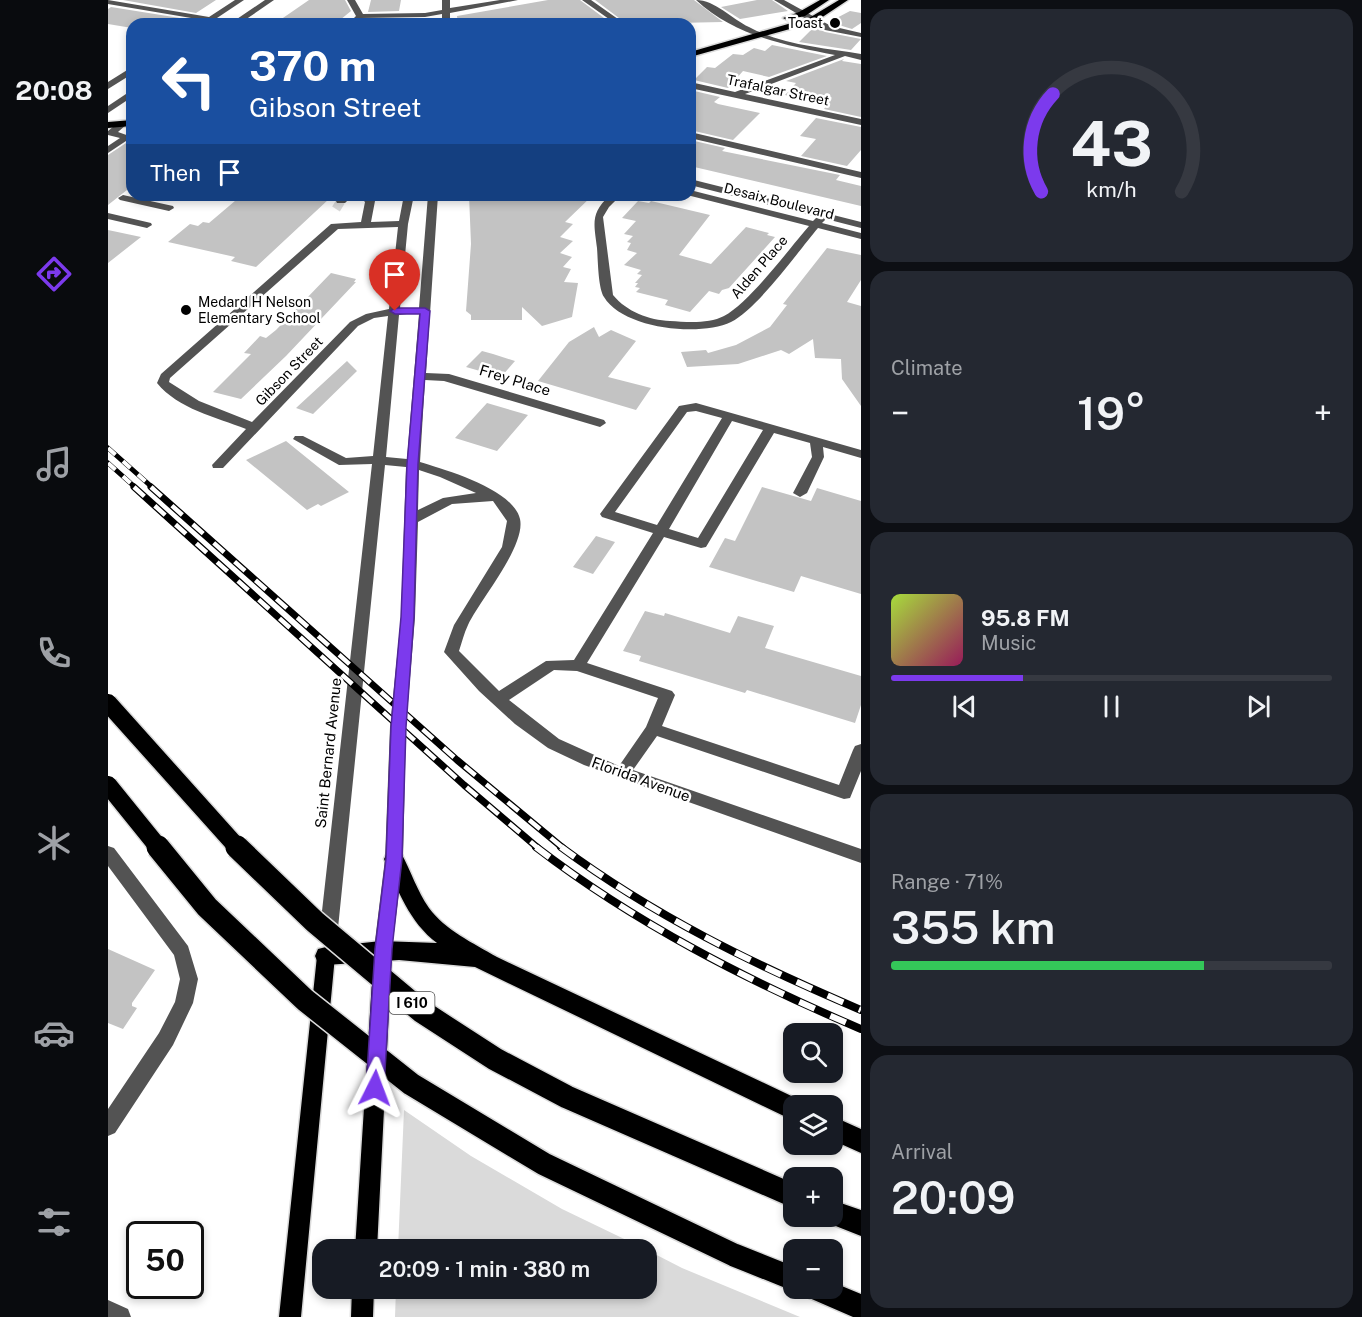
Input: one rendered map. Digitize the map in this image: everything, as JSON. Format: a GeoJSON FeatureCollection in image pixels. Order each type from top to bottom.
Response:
{"type":"FeatureCollection","features":[{"type":"Feature","properties":{"kind":"highway","name":"I 610"},"geometry":{"type":"LineString","coordinates":[[108,703],[234,844],[315,922],[421,1011],[495,1059],[567,1097],[783,1191]]}},
{"type":"Feature","properties":{"kind":"highway"},"geometry":{"type":"LineString","coordinates":[[108,785],[207,907],[305,1000],[411,1084],[544,1164],[734,1255],[783,1275]]}},
{"type":"Feature","properties":{"kind":"highway"},"geometry":{"type":"LineString","coordinates":[[394,859],[416,905],[428,921],[449,939],[489,964],[783,1104]]}},
{"type":"Feature","properties":{"kind":"highway"},"geometry":{"type":"LineString","coordinates":[[326,956],[383,949],[454,954],[489,964]]}},
{"type":"Feature","properties":{"kind":"highway"},"geometry":{"type":"LineString","coordinates":[[843,1132],[861,1141]]}},
{"type":"Feature","properties":{"kind":"highway"},"geometry":{"type":"LineString","coordinates":[[843,1216],[861,1223]]}},
{"type":"Feature","properties":{"kind":"highway"},"geometry":{"type":"LineString","coordinates":[[842,1299],[861,1307]]}},
{"type":"Feature","properties":{"kind":"main road"},"geometry":{"type":"LineString","coordinates":[[696,46],[802,14],[825,0]]}},
{"type":"Feature","properties":{"kind":"main road"},"geometry":{"type":"LineString","coordinates":[[696,53],[812,20],[844,0]]}},
{"type":"Feature","properties":{"kind":"main road"},"geometry":{"type":"LineString","coordinates":[[108,112],[125,120]]}},
{"type":"Feature","properties":{"kind":"main road"},"geometry":{"type":"LineString","coordinates":[[367,1239],[383,949]]}},
{"type":"Feature","properties":{"kind":"main road","name":"Saint Bernard Avenue"},"geometry":{"type":"LineString","coordinates":[[290,1317],[326,956]]}},
{"type":"Feature","properties":{"kind":"main road"},"geometry":{"type":"LineString","coordinates":[[362,1317],[363,1299]]}},
{"type":"Feature","properties":{"kind":"street"},"geometry":{"type":"LineString","coordinates":[[212,18],[240,0]]}},
{"type":"Feature","properties":{"kind":"street"},"geometry":{"type":"LineString","coordinates":[[244,18],[270,0]]}},
{"type":"Feature","properties":{"kind":"street"},"geometry":{"type":"LineString","coordinates":[[351,0],[360,16],[425,15],[514,0]]}},
{"type":"Feature","properties":{"kind":"street"},"geometry":{"type":"LineString","coordinates":[[446,0],[446,18]]}},
{"type":"Feature","properties":{"kind":"street"},"geometry":{"type":"LineString","coordinates":[[586,0],[612,18]]}},
{"type":"Feature","properties":{"kind":"street"},"geometry":{"type":"LineString","coordinates":[[700,0],[747,30],[762,36],[861,57]]}},
{"type":"Feature","properties":{"kind":"street"},"geometry":{"type":"LineString","coordinates":[[778,0],[828,28],[861,35]]}},
{"type":"Feature","properties":{"kind":"street"},"geometry":{"type":"LineString","coordinates":[[108,2],[186,18]]}},
{"type":"Feature","properties":{"kind":"street"},"geometry":{"type":"LineString","coordinates":[[735,95],[861,48]]}},
{"type":"Feature","properties":{"kind":"street"},"geometry":{"type":"LineString","coordinates":[[108,86],[126,74]]}},
{"type":"Feature","properties":{"kind":"street"},"geometry":{"type":"LineString","coordinates":[[108,86],[126,90]]}},
{"type":"Feature","properties":{"kind":"street","name":"Trafalgar Street"},"geometry":{"type":"LineString","coordinates":[[696,86],[861,122]]}},
{"type":"Feature","properties":{"kind":"street"},"geometry":{"type":"LineString","coordinates":[[108,112],[126,97]]}},
{"type":"Feature","properties":{"kind":"street"},"geometry":{"type":"LineString","coordinates":[[109,132],[125,120]]}},
{"type":"Feature","properties":{"kind":"street"},"geometry":{"type":"LineString","coordinates":[[109,132],[126,137]]}},
{"type":"Feature","properties":{"kind":"street"},"geometry":{"type":"LineString","coordinates":[[696,136],[861,175]]}},
{"type":"Feature","properties":{"kind":"street"},"geometry":{"type":"LineString","coordinates":[[108,150],[126,138]]}},
{"type":"Feature","properties":{"kind":"street","name":"Desaix Boulevard"},"geometry":{"type":"LineString","coordinates":[[696,183],[861,225]]}},
{"type":"Feature","properties":{"kind":"street","name":"Desaix Boulevard"},"geometry":{"type":"LineString","coordinates":[[696,195],[861,236]]}},
{"type":"Feature","properties":{"kind":"street"},"geometry":{"type":"LineString","coordinates":[[108,210],[126,196]]}},
{"type":"Feature","properties":{"kind":"street"},"geometry":{"type":"LineString","coordinates":[[147,201],[169,208]]}},
{"type":"Feature","properties":{"kind":"street"},"geometry":{"type":"LineString","coordinates":[[366,224],[370,201]]}},
{"type":"Feature","properties":{"kind":"street","name":"Saint Bernard Avenue"},"geometry":{"type":"LineString","coordinates":[[326,956],[356,689],[403,224],[408,201]]}},
{"type":"Feature","properties":{"kind":"street"},"geometry":{"type":"LineString","coordinates":[[383,949],[394,859],[399,727],[408,617],[413,464],[433,201]]}},
{"type":"Feature","properties":{"kind":"street","name":"Alden Place"},"geometry":{"type":"LineString","coordinates":[[610,201],[598,217],[608,295],[615,304],[631,315],[672,326],[710,324],[738,313],[824,215]]}},
{"type":"Feature","properties":{"kind":"street"},"geometry":{"type":"LineString","coordinates":[[108,216],[147,225]]}},
{"type":"Feature","properties":{"kind":"street"},"geometry":{"type":"LineString","coordinates":[[255,428],[192,402],[170,390],[163,383],[165,377],[335,221],[403,224]]}},
{"type":"Feature","properties":{"kind":"street","name":"Gibson Street"},"geometry":{"type":"LineString","coordinates":[[218,465],[354,324],[368,316],[395,311],[425,311]]}},
{"type":"Feature","properties":{"kind":"street","name":"Frey Place"},"geometry":{"type":"LineString","coordinates":[[420,376],[446,377],[600,423]]}},
{"type":"Feature","properties":{"kind":"street"},"geometry":{"type":"LineString","coordinates":[[770,429],[701,544],[607,514],[683,409],[696,407],[861,454]]}},
{"type":"Feature","properties":{"kind":"street"},"geometry":{"type":"LineString","coordinates":[[580,666],[578,666],[662,531],[729,416]]}},
{"type":"Feature","properties":{"kind":"street"},"geometry":{"type":"LineString","coordinates":[[299,439],[344,462],[379,460],[413,464],[463,482],[496,498]]}},
{"type":"Feature","properties":{"kind":"street"},"geometry":{"type":"LineString","coordinates":[[800,493],[818,458],[816,441]]}},
{"type":"Feature","properties":{"kind":"street"},"geometry":{"type":"LineString","coordinates":[[411,520],[443,500],[472,496],[496,498]]}},
{"type":"Feature","properties":{"kind":"street","name":"Florida Avenue"},"geometry":{"type":"LineString","coordinates":[[496,498],[510,512],[514,521],[509,547],[461,625],[451,652],[499,699],[546,739],[571,753],[861,856]]}},
{"type":"Feature","properties":{"kind":"street"},"geometry":{"type":"LineString","coordinates":[[499,699],[551,665],[580,666],[667,695],[653,729],[623,773]]}},
{"type":"Feature","properties":{"kind":"street"},"geometry":{"type":"LineString","coordinates":[[653,729],[844,793],[861,750]]}},
{"type":"Feature","properties":{"kind":"street"},"geometry":{"type":"LineString","coordinates":[[108,853],[182,952],[189,979],[184,1003],[166,1039],[108,1126]]}},
{"type":"Feature","properties":{"kind":"street"},"geometry":{"type":"LineString","coordinates":[[108,1311],[120,1317]]}},
{"type":"Feature","properties":{"kind":"shaded area"},"geometry":{"type":"Polygon","coordinates":[[[404,1110],[471,1156],[562,1209],[624,1239],[398,1239],[404,1110]]]}},
{"type":"Feature","properties":{"kind":"shaded area"},"geometry":{"type":"Polygon","coordinates":[[[657,1255],[682,1268],[800,1317],[395,1317],[396,1299],[657,1299],[657,1255]]]}},
{"type":"Feature","properties":{"kind":"building"},"geometry":{"type":"Polygon","coordinates":[[[123,0],[216,0],[196,13],[123,0]]]}},
{"type":"Feature","properties":{"kind":"building"},"geometry":{"type":"Polygon","coordinates":[[[309,0],[345,0],[351,11],[342,18],[283,18],[309,0]]]}},
{"type":"Feature","properties":{"kind":"building"},"geometry":{"type":"Polygon","coordinates":[[[371,0],[401,0],[399,11],[368,12],[371,0]]]}},
{"type":"Feature","properties":{"kind":"building"},"geometry":{"type":"Polygon","coordinates":[[[548,0],[580,0],[604,18],[457,18],[457,16],[548,0]]]}},
{"type":"Feature","properties":{"kind":"building"},"geometry":{"type":"Polygon","coordinates":[[[595,0],[694,0],[723,22],[696,23],[696,18],[619,18],[595,0]]]}},
{"type":"Feature","properties":{"kind":"building"},"geometry":{"type":"Polygon","coordinates":[[[757,0],[772,0],[788,11],[740,19],[721,7],[757,0]]]}},
{"type":"Feature","properties":{"kind":"building"},"geometry":{"type":"Polygon","coordinates":[[[111,7],[180,18],[126,18],[126,27],[108,24],[108,9],[111,7]]]}},
{"type":"Feature","properties":{"kind":"building"},"geometry":{"type":"Polygon","coordinates":[[[850,11],[861,13],[861,23],[852,29],[829,22],[850,11]]]}},
{"type":"Feature","properties":{"kind":"building"},"geometry":{"type":"Polygon","coordinates":[[[814,27],[825,32],[861,39],[851,50],[799,42],[814,27]]]}},
{"type":"Feature","properties":{"kind":"building"},"geometry":{"type":"Polygon","coordinates":[[[772,45],[827,56],[769,77],[743,71],[728,88],[696,80],[707,67],[715,68],[733,54],[743,55],[754,48],[765,51],[772,45]]]}},
{"type":"Feature","properties":{"kind":"building"},"geometry":{"type":"Polygon","coordinates":[[[844,59],[842,61],[861,64],[861,117],[824,109],[828,104],[785,95],[796,83],[786,81],[844,59]]]}},
{"type":"Feature","properties":{"kind":"building"},"geometry":{"type":"Polygon","coordinates":[[[696,91],[720,97],[714,102],[718,104],[760,113],[733,140],[696,131],[696,91]]]}},
{"type":"Feature","properties":{"kind":"building"},"geometry":{"type":"Polygon","coordinates":[[[816,118],[861,127],[861,150],[847,166],[801,156],[816,139],[800,136],[816,118]]]}},
{"type":"Feature","properties":{"kind":"building"},"geometry":{"type":"Polygon","coordinates":[[[696,141],[725,148],[722,151],[840,175],[836,180],[861,186],[861,206],[696,167],[696,141]]]}},
{"type":"Feature","properties":{"kind":"building"},"geometry":{"type":"Polygon","coordinates":[[[126,143],[126,191],[108,205],[108,155],[126,143]]]}},
{"type":"Feature","properties":{"kind":"building"},"geometry":{"type":"Polygon","coordinates":[[[235,201],[327,201],[256,267],[231,261],[235,257],[168,242],[190,224],[198,226],[203,222],[209,223],[235,201]]]}},
{"type":"Feature","properties":{"kind":"building"},"geometry":{"type":"Polygon","coordinates":[[[469,201],[587,201],[565,222],[573,224],[560,237],[573,241],[560,253],[572,257],[563,267],[571,269],[564,282],[578,283],[572,317],[542,326],[522,307],[522,320],[471,320],[471,315],[466,311],[471,244],[469,201]]]}},
{"type":"Feature","properties":{"kind":"building"},"geometry":{"type":"Polygon","coordinates":[[[638,201],[649,203],[651,201],[710,215],[679,255],[711,264],[746,227],[769,233],[767,235],[775,237],[729,288],[722,290],[719,294],[709,291],[690,312],[665,305],[668,300],[636,292],[640,288],[635,287],[638,283],[635,283],[642,275],[637,274],[641,270],[624,265],[637,253],[627,250],[631,243],[627,242],[633,236],[624,234],[636,221],[622,218],[638,201]]]}},
{"type":"Feature","properties":{"kind":"building"},"geometry":{"type":"Polygon","coordinates":[[[108,230],[141,237],[108,263],[108,230]]]}},
{"type":"Feature","properties":{"kind":"building"},"geometry":{"type":"Polygon","coordinates":[[[827,248],[861,255],[861,280],[847,302],[861,306],[861,406],[842,379],[841,359],[815,358],[813,339],[789,354],[781,350],[738,364],[687,367],[681,352],[706,350],[708,353],[736,345],[770,327],[787,305],[783,304],[827,248]]]}},
{"type":"Feature","properties":{"kind":"building"},"geometry":{"type":"Polygon","coordinates":[[[331,273],[356,279],[354,282],[356,282],[286,356],[241,399],[213,392],[251,354],[244,353],[260,336],[266,338],[276,330],[331,273]]]}},
{"type":"Feature","properties":{"kind":"building"},"geometry":{"type":"Polygon","coordinates":[[[594,327],[599,337],[611,330],[636,341],[608,377],[651,388],[636,410],[538,381],[569,342],[594,327]]]}},
{"type":"Feature","properties":{"kind":"building"},"geometry":{"type":"Polygon","coordinates":[[[482,351],[515,361],[501,377],[466,367],[482,351]]]}},
{"type":"Feature","properties":{"kind":"building"},"geometry":{"type":"Polygon","coordinates":[[[347,361],[357,371],[313,414],[296,408],[347,361]]]}},
{"type":"Feature","properties":{"kind":"building"},"geometry":{"type":"Polygon","coordinates":[[[487,403],[528,415],[497,451],[455,438],[487,403]]]}},
{"type":"Feature","properties":{"kind":"building"},"geometry":{"type":"Polygon","coordinates":[[[286,441],[349,492],[321,506],[318,504],[307,510],[246,460],[286,441]]]}},
{"type":"Feature","properties":{"kind":"building"},"geometry":{"type":"Polygon","coordinates":[[[762,487],[811,501],[817,488],[861,501],[861,594],[801,576],[794,592],[709,567],[725,538],[735,541],[762,487]]]}},
{"type":"Feature","properties":{"kind":"building"},"geometry":{"type":"Polygon","coordinates":[[[596,536],[615,542],[593,574],[573,567],[596,536]]]}},
{"type":"Feature","properties":{"kind":"building"},"geometry":{"type":"Polygon","coordinates":[[[645,611],[664,616],[665,613],[730,633],[738,616],[774,626],[765,648],[861,676],[861,705],[855,723],[747,690],[745,693],[639,661],[641,656],[623,651],[645,611]]]}},
{"type":"Feature","properties":{"kind":"building"},"geometry":{"type":"Polygon","coordinates":[[[108,949],[155,970],[132,1003],[132,1006],[137,1008],[123,1029],[108,1023],[108,949]]]}},
{"type":"Feature","properties":{"kind":"tunnel"},"geometry":{"type":"LineString","coordinates":[[336,209],[341,201]]}},
{"type":"Feature","properties":{"kind":"railway"},"geometry":{"type":"LineString","coordinates":[[108,448],[153,488]]}},
{"type":"Feature","properties":{"kind":"railway"},"geometry":{"type":"LineString","coordinates":[[108,463],[136,488]]}},
{"type":"Feature","properties":{"kind":"railway"},"geometry":{"type":"LineString","coordinates":[[134,487],[464,785],[538,848]]}},
{"type":"Feature","properties":{"kind":"railway"},"geometry":{"type":"LineString","coordinates":[[151,487],[457,760],[563,848]]}},
{"type":"Feature","properties":{"kind":"railway"},"geometry":{"type":"LineString","coordinates":[[536,847],[612,901],[692,948],[776,991],[861,1029]]}},
{"type":"Feature","properties":{"kind":"railway"},"geometry":{"type":"LineString","coordinates":[[561,847],[596,872],[669,917],[744,957],[861,1010]]}},
{"type":"Feature","properties":{"kind":"place","name":"Toast"},"geometry":{"type":"Point","coordinates":[835,23]}},
{"type":"Feature","properties":{"kind":"place","name":"Medard H Nelson Elementary School"},"geometry":{"type":"Point","coordinates":[186,310]}},
{"type":"Feature","properties":{"kind":"route"},"geometry":{"type":"LineString","coordinates":[[375,1088],[383,949],[394,859],[399,727],[408,617],[413,464],[425,311],[395,311]]}}]}
